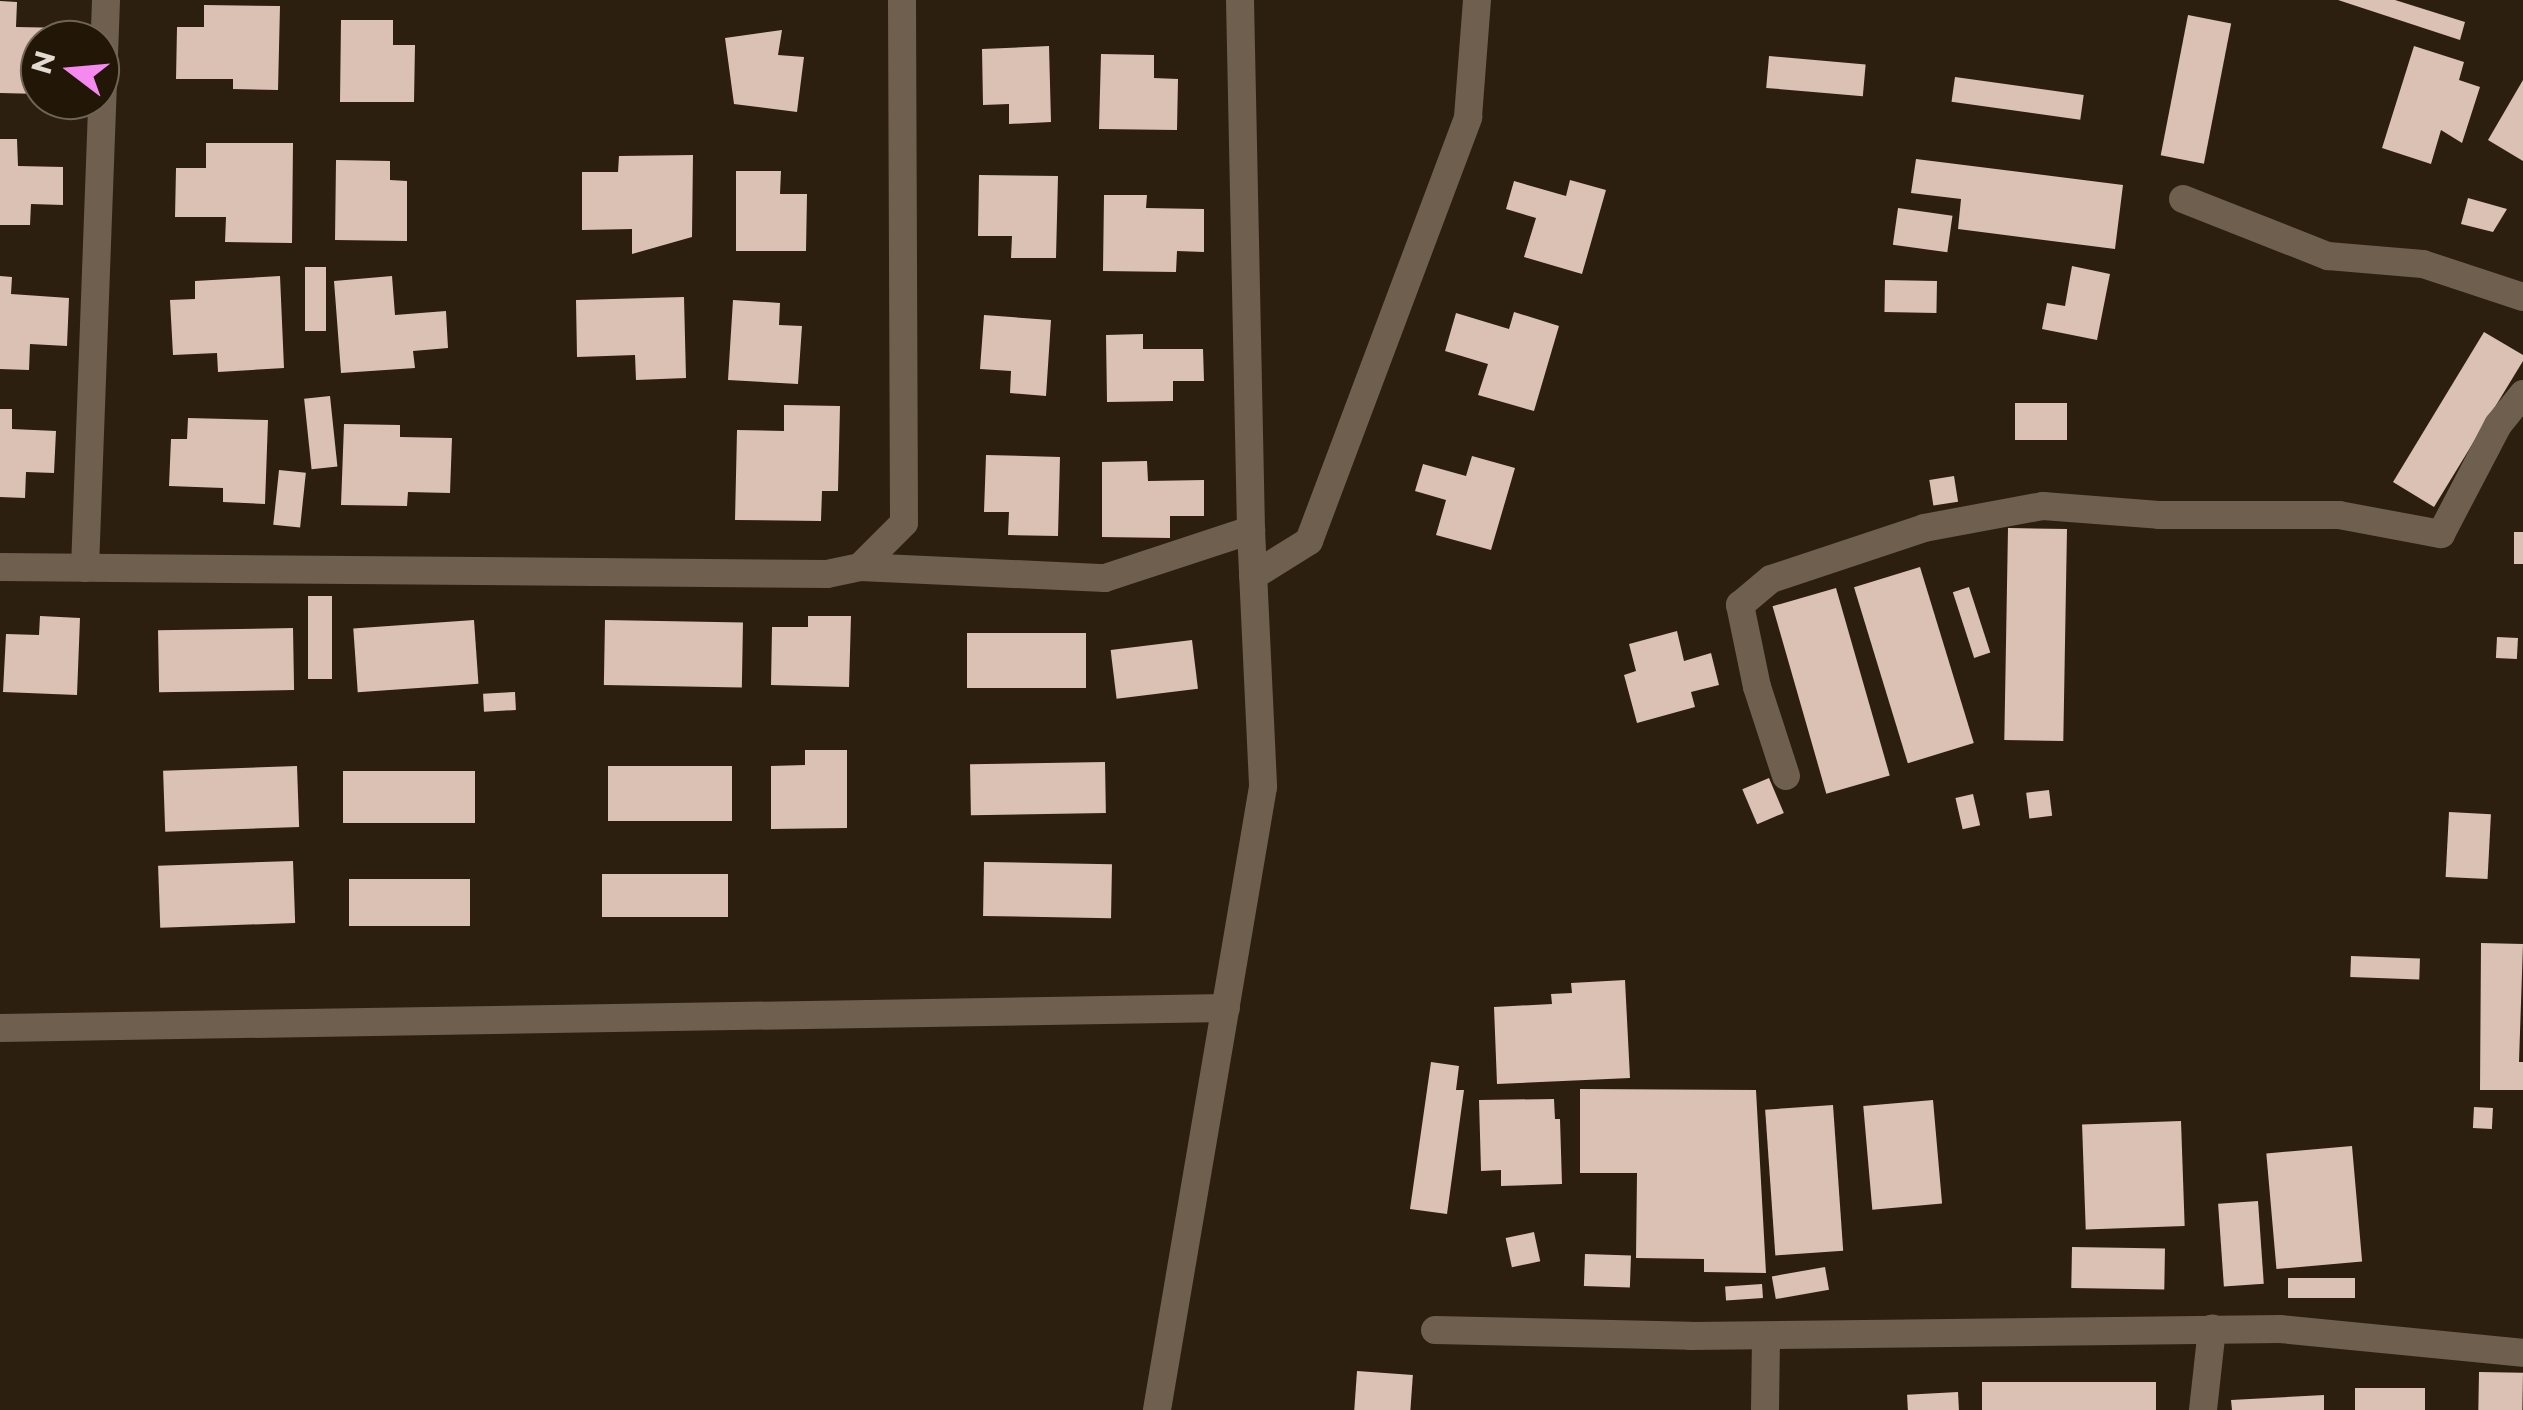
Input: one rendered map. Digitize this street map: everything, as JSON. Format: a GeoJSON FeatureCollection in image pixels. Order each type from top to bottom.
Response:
{"type":"FeatureCollection","features":[{"type":"Feature","properties":{"kind":"street"},"geometry":{"type":"LineString","coordinates":[[85,568],[106,0]]}},
{"type":"Feature","properties":{"kind":"street"},"geometry":{"type":"LineString","coordinates":[[860,567],[904,523],[902,0]]}},
{"type":"Feature","properties":{"kind":"street"},"geometry":{"type":"LineString","coordinates":[[1157,1410],[1263,787],[1250,530],[1240,0]]}},
{"type":"Feature","properties":{"kind":"street"},"geometry":{"type":"LineString","coordinates":[[1253,576],[1310,540],[1468,117],[1478,0]]}},
{"type":"Feature","properties":{"kind":"street"},"geometry":{"type":"LineString","coordinates":[[2183,199],[2328,256],[2422,264],[2523,298]]}},
{"type":"Feature","properties":{"kind":"street"},"geometry":{"type":"LineString","coordinates":[[1786,776],[1757,687],[1740,606],[1772,579],[1924,528],[2043,506],[2158,515],[2339,516],[2441,534],[2498,425],[2523,394]]}},
{"type":"Feature","properties":{"kind":"street"},"geometry":{"type":"LineString","coordinates":[[0,567],[827,574],[860,567],[1105,578],[1250,530]]}},
{"type":"Feature","properties":{"kind":"street"},"geometry":{"type":"LineString","coordinates":[[0,1028],[1226,1008]]}},
{"type":"Feature","properties":{"kind":"street"},"geometry":{"type":"LineString","coordinates":[[2203,1410],[2212,1328]]}},
{"type":"Feature","properties":{"kind":"street"},"geometry":{"type":"LineString","coordinates":[[1435,1330],[1766,1336],[2280,1329],[2523,1353]]}},
{"type":"Feature","properties":{"kind":"street"},"geometry":{"type":"LineString","coordinates":[[1765,1410],[1766,1336]]}},
{"type":"Feature","properties":{"kind":"building"},"geometry":{"type":"Polygon","coordinates":[[[2338,0],[2395,0],[2465,22],[2460,40],[2338,0]]]}},
{"type":"Feature","properties":{"kind":"building"},"geometry":{"type":"Polygon","coordinates":[[[0,1],[17,2],[20,94],[0,93],[0,1]]]}},
{"type":"Feature","properties":{"kind":"building"},"geometry":{"type":"Polygon","coordinates":[[[204,5],[280,6],[278,90],[233,89],[233,79],[176,79],[177,27],[204,27],[204,5]]]}},
{"type":"Feature","properties":{"kind":"building"},"geometry":{"type":"Polygon","coordinates":[[[2188,15],[2231,23],[2204,164],[2161,155],[2188,15]]]}},
{"type":"Feature","properties":{"kind":"building"},"geometry":{"type":"Polygon","coordinates":[[[341,20],[393,20],[393,45],[415,45],[414,102],[340,102],[341,20]]]}},
{"type":"Feature","properties":{"kind":"building"},"geometry":{"type":"Polygon","coordinates":[[[782,30],[778,55],[804,57],[797,112],[734,104],[725,38],[782,30]]]}},
{"type":"Feature","properties":{"kind":"building"},"geometry":{"type":"Polygon","coordinates":[[[1049,46],[1051,122],[1009,124],[1009,104],[983,105],[982,49],[1049,46]]]}},
{"type":"Feature","properties":{"kind":"building"},"geometry":{"type":"Polygon","coordinates":[[[2414,46],[2464,62],[2459,80],[2480,87],[2462,143],[2441,130],[2431,164],[2382,148],[2414,46]]]}},
{"type":"Feature","properties":{"kind":"building"},"geometry":{"type":"Polygon","coordinates":[[[1101,54],[1154,55],[1154,78],[1178,79],[1177,130],[1099,129],[1101,54]]]}},
{"type":"Feature","properties":{"kind":"building"},"geometry":{"type":"Polygon","coordinates":[[[1769,56],[1866,64],[1863,96],[1766,88],[1769,56]]]}},
{"type":"Feature","properties":{"kind":"building"},"geometry":{"type":"Polygon","coordinates":[[[1955,77],[2084,95],[2080,120],[1952,102],[1955,77]]]}},
{"type":"Feature","properties":{"kind":"building"},"geometry":{"type":"Polygon","coordinates":[[[2523,80],[2523,161],[2488,140],[2523,80]]]}},
{"type":"Feature","properties":{"kind":"building"},"geometry":{"type":"Polygon","coordinates":[[[0,139],[17,139],[18,166],[63,167],[63,205],[31,204],[30,225],[0,225],[0,139]]]}},
{"type":"Feature","properties":{"kind":"building"},"geometry":{"type":"Polygon","coordinates":[[[206,143],[293,143],[292,243],[225,242],[226,217],[175,217],[176,168],[206,168],[206,143]]]}},
{"type":"Feature","properties":{"kind":"building"},"geometry":{"type":"Polygon","coordinates":[[[693,155],[692,237],[632,254],[632,229],[582,230],[582,172],[618,172],[619,156],[693,155]]]}},
{"type":"Feature","properties":{"kind":"building"},"geometry":{"type":"Polygon","coordinates":[[[1916,159],[2123,185],[2115,249],[1958,229],[1961,199],[1911,193],[1916,159]]]}},
{"type":"Feature","properties":{"kind":"building"},"geometry":{"type":"Polygon","coordinates":[[[336,160],[390,161],[390,180],[407,181],[407,241],[335,240],[336,160]]]}},
{"type":"Feature","properties":{"kind":"building"},"geometry":{"type":"Polygon","coordinates":[[[736,171],[781,171],[780,194],[807,194],[806,251],[736,251],[736,171]]]}},
{"type":"Feature","properties":{"kind":"building"},"geometry":{"type":"Polygon","coordinates":[[[979,175],[1058,176],[1056,258],[1011,258],[1012,236],[978,236],[979,175]]]}},
{"type":"Feature","properties":{"kind":"building"},"geometry":{"type":"Polygon","coordinates":[[[1570,180],[1606,190],[1582,274],[1524,257],[1536,218],[1506,209],[1514,181],[1566,196],[1570,180]]]}},
{"type":"Feature","properties":{"kind":"building"},"geometry":{"type":"Polygon","coordinates":[[[1104,195],[1147,195],[1146,208],[1204,209],[1204,252],[1177,251],[1176,272],[1103,271],[1104,195]]]}},
{"type":"Feature","properties":{"kind":"building"},"geometry":{"type":"Polygon","coordinates":[[[2468,198],[2507,209],[2493,232],[2461,224],[2468,198]]]}},
{"type":"Feature","properties":{"kind":"building"},"geometry":{"type":"Polygon","coordinates":[[[1898,208],[1952,216],[1947,252],[1893,245],[1898,208]]]}},
{"type":"Feature","properties":{"kind":"building"},"geometry":{"type":"Polygon","coordinates":[[[2072,266],[2110,274],[2097,340],[2042,329],[2047,303],[2065,306],[2072,266]]]}},
{"type":"Feature","properties":{"kind":"building"},"geometry":{"type":"Polygon","coordinates":[[[305,267],[326,267],[326,331],[305,331],[305,267]]]}},
{"type":"Feature","properties":{"kind":"building"},"geometry":{"type":"Polygon","coordinates":[[[0,276],[12,277],[11,294],[69,298],[67,346],[30,344],[29,370],[0,369],[0,276]]]}},
{"type":"Feature","properties":{"kind":"building"},"geometry":{"type":"Polygon","coordinates":[[[280,276],[284,368],[218,372],[217,353],[173,355],[170,300],[195,299],[195,281],[280,276]]]}},
{"type":"Feature","properties":{"kind":"building"},"geometry":{"type":"Polygon","coordinates":[[[392,276],[395,315],[446,311],[448,348],[413,351],[415,368],[341,373],[334,281],[392,276]]]}},
{"type":"Feature","properties":{"kind":"building"},"geometry":{"type":"Polygon","coordinates":[[[1885,280],[1937,281],[1936,313],[1884,312],[1885,280]]]}},
{"type":"Feature","properties":{"kind":"building"},"geometry":{"type":"Polygon","coordinates":[[[684,297],[686,378],[636,380],[635,355],[577,357],[576,300],[684,297]]]}},
{"type":"Feature","properties":{"kind":"building"},"geometry":{"type":"Polygon","coordinates":[[[733,300],[780,303],[779,325],[802,326],[798,384],[728,380],[733,300]]]}},
{"type":"Feature","properties":{"kind":"building"},"geometry":{"type":"Polygon","coordinates":[[[1514,312],[1559,326],[1534,411],[1478,395],[1488,364],[1445,351],[1456,313],[1509,329],[1514,312]]]}},
{"type":"Feature","properties":{"kind":"building"},"geometry":{"type":"Polygon","coordinates":[[[984,315],[1051,320],[1046,396],[1010,393],[1011,371],[980,369],[984,315]]]}},
{"type":"Feature","properties":{"kind":"building"},"geometry":{"type":"Polygon","coordinates":[[[2484,332],[2523,355],[2523,361],[2434,507],[2393,482],[2484,332]]]}},
{"type":"Feature","properties":{"kind":"building"},"geometry":{"type":"Polygon","coordinates":[[[1143,334],[1143,349],[1203,349],[1204,381],[1173,381],[1173,401],[1107,402],[1106,335],[1143,334]]]}},
{"type":"Feature","properties":{"kind":"building"},"geometry":{"type":"Polygon","coordinates":[[[330,396],[337,467],[312,469],[304,399],[330,396]]]}},
{"type":"Feature","properties":{"kind":"building"},"geometry":{"type":"Polygon","coordinates":[[[2015,403],[2067,403],[2067,440],[2015,440],[2015,403]]]}},
{"type":"Feature","properties":{"kind":"building"},"geometry":{"type":"Polygon","coordinates":[[[784,405],[840,406],[838,491],[822,491],[821,521],[735,520],[737,430],[784,431],[784,405]]]}},
{"type":"Feature","properties":{"kind":"building"},"geometry":{"type":"Polygon","coordinates":[[[0,409],[12,409],[12,429],[56,431],[54,473],[26,472],[25,498],[0,497],[0,409]]]}},
{"type":"Feature","properties":{"kind":"building"},"geometry":{"type":"Polygon","coordinates":[[[188,418],[268,420],[265,504],[223,502],[223,488],[169,486],[171,439],[187,439],[188,418]]]}},
{"type":"Feature","properties":{"kind":"building"},"geometry":{"type":"Polygon","coordinates":[[[344,424],[400,425],[400,437],[452,438],[450,493],[408,492],[407,506],[341,505],[344,424]]]}},
{"type":"Feature","properties":{"kind":"building"},"geometry":{"type":"Polygon","coordinates":[[[986,455],[1060,457],[1058,536],[1008,535],[1009,512],[984,512],[986,455]]]}},
{"type":"Feature","properties":{"kind":"building"},"geometry":{"type":"Polygon","coordinates":[[[1472,456],[1515,468],[1491,550],[1436,535],[1446,500],[1415,491],[1423,464],[1466,476],[1472,456]]]}},
{"type":"Feature","properties":{"kind":"building"},"geometry":{"type":"Polygon","coordinates":[[[1147,461],[1148,481],[1204,480],[1204,516],[1170,516],[1170,538],[1102,537],[1102,462],[1147,461]]]}},
{"type":"Feature","properties":{"kind":"building"},"geometry":{"type":"Polygon","coordinates":[[[279,470],[306,473],[300,528],[273,525],[279,470]]]}},
{"type":"Feature","properties":{"kind":"building"},"geometry":{"type":"Polygon","coordinates":[[[1954,476],[1958,502],[1933,506],[1929,480],[1954,476]]]}},
{"type":"Feature","properties":{"kind":"building"},"geometry":{"type":"Polygon","coordinates":[[[2008,528],[2067,529],[2063,741],[2004,740],[2008,528]]]}},
{"type":"Feature","properties":{"kind":"building"},"geometry":{"type":"Polygon","coordinates":[[[2514,532],[2523,532],[2523,564],[2514,564],[2514,532]]]}},
{"type":"Feature","properties":{"kind":"building"},"geometry":{"type":"Polygon","coordinates":[[[1920,567],[1974,743],[1908,763],[1854,587],[1920,567]]]}},
{"type":"Feature","properties":{"kind":"building"},"geometry":{"type":"Polygon","coordinates":[[[1969,587],[1990,653],[1974,658],[1953,592],[1969,587]]]}},
{"type":"Feature","properties":{"kind":"building"},"geometry":{"type":"Polygon","coordinates":[[[1836,588],[1890,775],[1826,794],[1773,606],[1836,588]]]}},
{"type":"Feature","properties":{"kind":"building"},"geometry":{"type":"Polygon","coordinates":[[[308,596],[332,596],[332,679],[308,679],[308,596]]]}},
{"type":"Feature","properties":{"kind":"building"},"geometry":{"type":"Polygon","coordinates":[[[40,616],[80,618],[77,695],[3,692],[6,634],[39,635],[40,616]]]}},
{"type":"Feature","properties":{"kind":"building"},"geometry":{"type":"Polygon","coordinates":[[[808,616],[851,616],[849,687],[771,685],[772,627],[808,627],[808,616]]]}},
{"type":"Feature","properties":{"kind":"building"},"geometry":{"type":"Polygon","coordinates":[[[474,620],[478,684],[358,692],[353,628],[474,620]]]}},
{"type":"Feature","properties":{"kind":"building"},"geometry":{"type":"Polygon","coordinates":[[[605,620],[743,622],[742,687],[604,685],[605,620]]]}},
{"type":"Feature","properties":{"kind":"building"},"geometry":{"type":"Polygon","coordinates":[[[293,628],[294,690],[159,692],[158,630],[293,628]]]}},
{"type":"Feature","properties":{"kind":"building"},"geometry":{"type":"Polygon","coordinates":[[[1677,631],[1684,661],[1711,653],[1719,685],[1691,692],[1695,707],[1637,723],[1624,675],[1636,671],[1629,644],[1677,631]]]}},
{"type":"Feature","properties":{"kind":"building"},"geometry":{"type":"Polygon","coordinates":[[[967,633],[1086,633],[1086,688],[967,688],[967,633]]]}},
{"type":"Feature","properties":{"kind":"building"},"geometry":{"type":"Polygon","coordinates":[[[2497,637],[2518,638],[2517,659],[2496,658],[2497,637]]]}},
{"type":"Feature","properties":{"kind":"building"},"geometry":{"type":"Polygon","coordinates":[[[1192,640],[1198,689],[1117,699],[1111,650],[1192,640]]]}},
{"type":"Feature","properties":{"kind":"building"},"geometry":{"type":"Polygon","coordinates":[[[515,692],[516,710],[484,712],[483,694],[515,692]]]}},
{"type":"Feature","properties":{"kind":"building"},"geometry":{"type":"Polygon","coordinates":[[[805,750],[847,750],[847,828],[771,829],[771,766],[805,765],[805,750]]]}},
{"type":"Feature","properties":{"kind":"building"},"geometry":{"type":"Polygon","coordinates":[[[1105,762],[1106,813],[971,815],[970,764],[1105,762]]]}},
{"type":"Feature","properties":{"kind":"building"},"geometry":{"type":"Polygon","coordinates":[[[297,766],[299,827],[165,832],[163,771],[297,766]]]}},
{"type":"Feature","properties":{"kind":"building"},"geometry":{"type":"Polygon","coordinates":[[[608,766],[732,766],[732,821],[608,821],[608,766]]]}},
{"type":"Feature","properties":{"kind":"building"},"geometry":{"type":"Polygon","coordinates":[[[343,771],[475,771],[475,823],[343,823],[343,771]]]}},
{"type":"Feature","properties":{"kind":"building"},"geometry":{"type":"Polygon","coordinates":[[[1769,778],[1784,813],[1757,824],[1742,789],[1769,778]]]}},
{"type":"Feature","properties":{"kind":"building"},"geometry":{"type":"Polygon","coordinates":[[[2049,790],[2052,816],[2029,819],[2026,793],[2049,790]]]}},
{"type":"Feature","properties":{"kind":"building"},"geometry":{"type":"Polygon","coordinates":[[[1973,794],[1980,825],[1963,829],[1955,798],[1973,794]]]}},
{"type":"Feature","properties":{"kind":"building"},"geometry":{"type":"Polygon","coordinates":[[[2449,812],[2491,814],[2488,879],[2446,877],[2449,812]]]}},
{"type":"Feature","properties":{"kind":"building"},"geometry":{"type":"Polygon","coordinates":[[[293,861],[295,923],[160,928],[158,866],[293,861]]]}},
{"type":"Feature","properties":{"kind":"building"},"geometry":{"type":"Polygon","coordinates":[[[984,862],[1112,864],[1111,918],[983,916],[984,862]]]}},
{"type":"Feature","properties":{"kind":"building"},"geometry":{"type":"Polygon","coordinates":[[[602,874],[728,874],[728,917],[602,917],[602,874]]]}},
{"type":"Feature","properties":{"kind":"building"},"geometry":{"type":"Polygon","coordinates":[[[349,879],[470,879],[470,926],[349,926],[349,879]]]}},
{"type":"Feature","properties":{"kind":"building"},"geometry":{"type":"Polygon","coordinates":[[[2481,943],[2523,944],[2519,1062],[2523,1062],[2523,1090],[2480,1090],[2481,943]]]}},
{"type":"Feature","properties":{"kind":"building"},"geometry":{"type":"Polygon","coordinates":[[[2351,956],[2420,958],[2419,979],[2350,977],[2351,956]]]}},
{"type":"Feature","properties":{"kind":"building"},"geometry":{"type":"Polygon","coordinates":[[[1625,980],[1630,1078],[1497,1084],[1494,1007],[1552,1004],[1551,994],[1572,993],[1571,983],[1625,980]]]}},
{"type":"Feature","properties":{"kind":"building"},"geometry":{"type":"Polygon","coordinates":[[[1431,1062],[1459,1066],[1456,1090],[1464,1090],[1447,1214],[1410,1209],[1431,1062]]]}},
{"type":"Feature","properties":{"kind":"building"},"geometry":{"type":"Polygon","coordinates":[[[1580,1089],[1756,1090],[1766,1273],[1704,1272],[1704,1259],[1636,1258],[1637,1173],[1580,1173],[1580,1089]]]}},
{"type":"Feature","properties":{"kind":"building"},"geometry":{"type":"Polygon","coordinates":[[[1554,1099],[1555,1119],[1560,1119],[1562,1184],[1501,1186],[1501,1170],[1481,1171],[1479,1100],[1554,1099]]]}},
{"type":"Feature","properties":{"kind":"building"},"geometry":{"type":"Polygon","coordinates":[[[1933,1100],[1942,1204],[1872,1210],[1863,1106],[1933,1100]]]}},
{"type":"Feature","properties":{"kind":"building"},"geometry":{"type":"Polygon","coordinates":[[[1833,1105],[1843,1251],[1775,1255],[1765,1110],[1833,1105]]]}},
{"type":"Feature","properties":{"kind":"building"},"geometry":{"type":"Polygon","coordinates":[[[2474,1107],[2493,1108],[2492,1129],[2473,1128],[2474,1107]]]}},
{"type":"Feature","properties":{"kind":"building"},"geometry":{"type":"Polygon","coordinates":[[[2181,1121],[2185,1226],[2086,1229],[2082,1124],[2181,1121]]]}},
{"type":"Feature","properties":{"kind":"building"},"geometry":{"type":"Polygon","coordinates":[[[2352,1146],[2362,1262],[2276,1269],[2266,1153],[2352,1146]]]}},
{"type":"Feature","properties":{"kind":"building"},"geometry":{"type":"Polygon","coordinates":[[[2258,1201],[2264,1284],[2224,1287],[2218,1204],[2258,1201]]]}},
{"type":"Feature","properties":{"kind":"building"},"geometry":{"type":"Polygon","coordinates":[[[1534,1232],[1540,1261],[1512,1267],[1506,1238],[1534,1232]]]}},
{"type":"Feature","properties":{"kind":"building"},"geometry":{"type":"Polygon","coordinates":[[[2072,1247],[2165,1249],[2164,1290],[2071,1288],[2072,1247]]]}},
{"type":"Feature","properties":{"kind":"building"},"geometry":{"type":"Polygon","coordinates":[[[1585,1254],[1631,1256],[1630,1288],[1584,1286],[1585,1254]]]}},
{"type":"Feature","properties":{"kind":"building"},"geometry":{"type":"Polygon","coordinates":[[[1825,1267],[1829,1290],[1776,1299],[1772,1276],[1825,1267]]]}},
{"type":"Feature","properties":{"kind":"building"},"geometry":{"type":"Polygon","coordinates":[[[2288,1278],[2355,1278],[2355,1298],[2288,1298],[2288,1278]]]}},
{"type":"Feature","properties":{"kind":"building"},"geometry":{"type":"Polygon","coordinates":[[[1762,1284],[1763,1298],[1726,1301],[1725,1287],[1762,1284]]]}},
{"type":"Feature","properties":{"kind":"building"},"geometry":{"type":"Polygon","coordinates":[[[1357,1371],[1413,1375],[1410,1410],[1354,1410],[1357,1371]]]}},
{"type":"Feature","properties":{"kind":"building"},"geometry":{"type":"Polygon","coordinates":[[[2479,1372],[2523,1373],[2522,1410],[2478,1410],[2479,1372]]]}},
{"type":"Feature","properties":{"kind":"building"},"geometry":{"type":"Polygon","coordinates":[[[1982,1382],[2156,1382],[2156,1410],[1982,1410],[1982,1382]]]}},
{"type":"Feature","properties":{"kind":"building"},"geometry":{"type":"Polygon","coordinates":[[[2355,1388],[2425,1388],[2425,1410],[2355,1410],[2355,1388]]]}},
{"type":"Feature","properties":{"kind":"building"},"geometry":{"type":"Polygon","coordinates":[[[1958,1392],[1959,1410],[1908,1410],[1907,1395],[1958,1392]]]}},
{"type":"Feature","properties":{"kind":"building"},"geometry":{"type":"Polygon","coordinates":[[[2324,1395],[2324,1410],[2232,1410],[2231,1400],[2324,1395]]]}}]}
